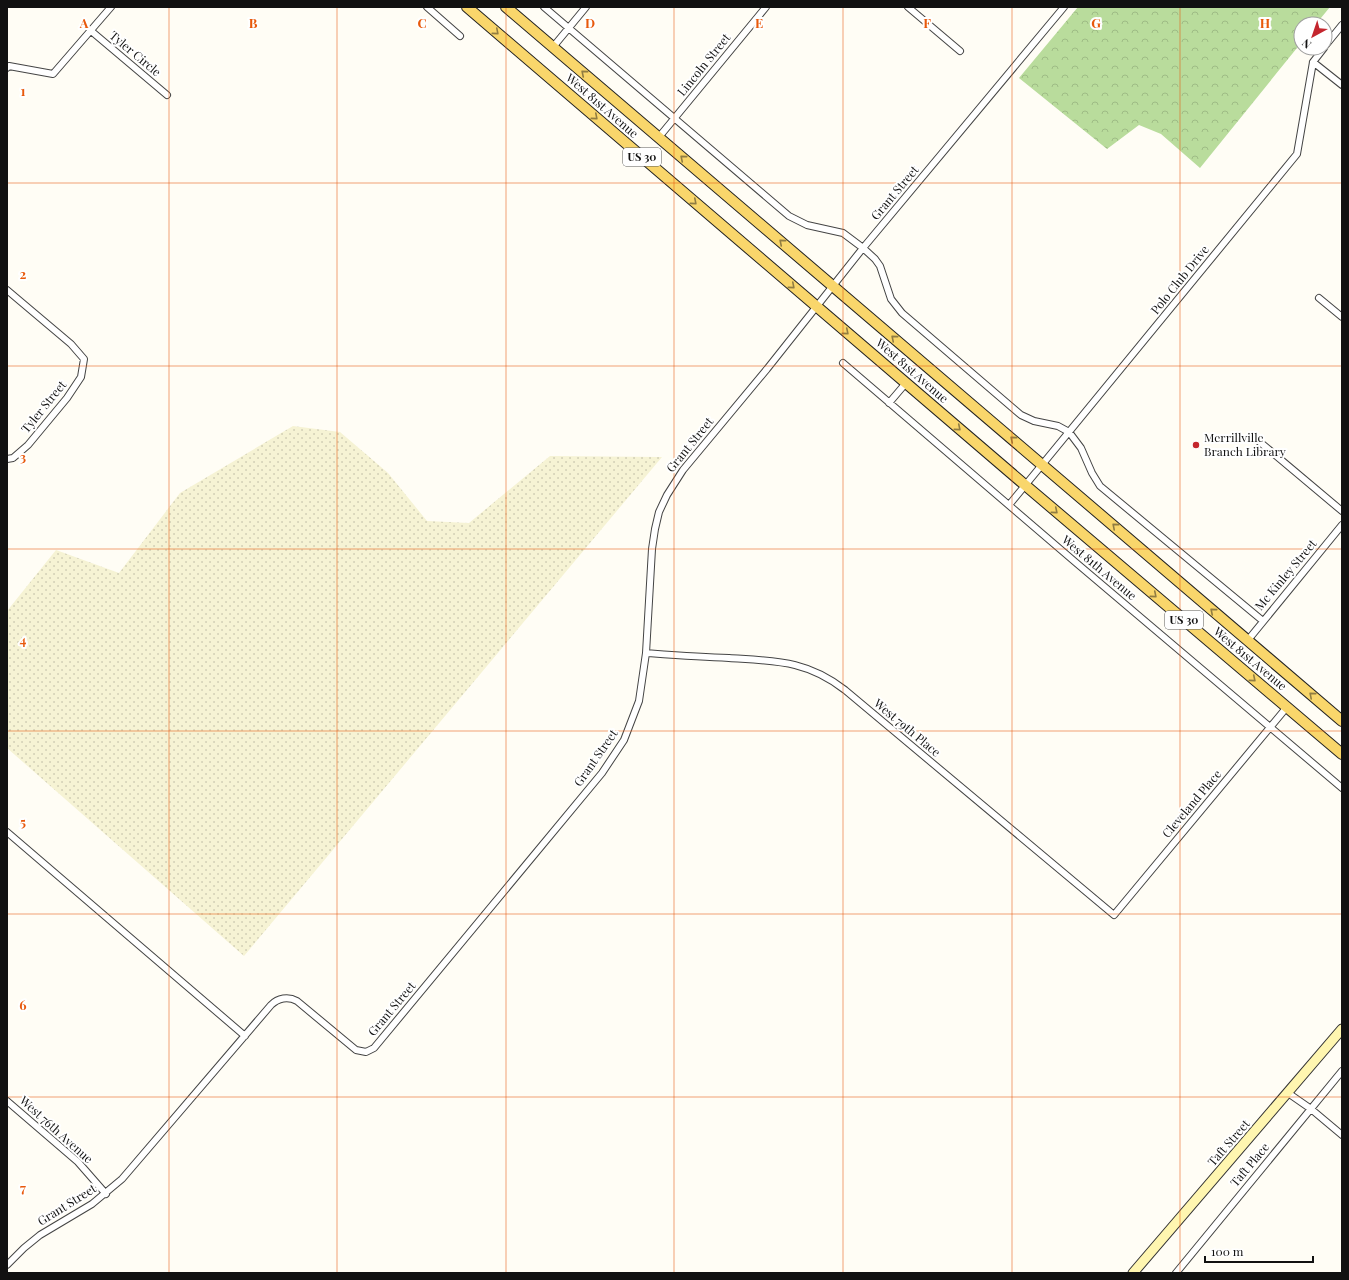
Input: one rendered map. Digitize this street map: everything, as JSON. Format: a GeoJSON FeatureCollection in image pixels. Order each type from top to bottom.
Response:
{"type":"FeatureCollection","features":[{"type":"Feature","properties":{"kind":"main road","name":"West 81st Avenue"},"geometry":{"type":"LineString","coordinates":[[467,7],[816,307],[1342,754]]}},
{"type":"Feature","properties":{"kind":"main road","name":"West 81st Avenue"},"geometry":{"type":"LineString","coordinates":[[506,7],[1342,721]]}},
{"type":"Feature","properties":{"kind":"main road","name":"Taft Street"},"geometry":{"type":"LineString","coordinates":[[1133,1273],[1342,1029]]}},
{"type":"Feature","properties":{"kind":"street"},"geometry":{"type":"LineString","coordinates":[[7,68],[9,66],[53,74],[110,7]]}},
{"type":"Feature","properties":{"kind":"street"},"geometry":{"type":"LineString","coordinates":[[427,7],[460,36]]}},
{"type":"Feature","properties":{"kind":"street"},"geometry":{"type":"LineString","coordinates":[[544,7],[794,219],[806,225],[843,234],[863,248],[880,266],[891,299],[902,313],[1021,415],[1034,422],[1058,426],[1069,432],[1081,448],[1092,473],[1100,486],[1262,621]]}},
{"type":"Feature","properties":{"kind":"street"},"geometry":{"type":"LineString","coordinates":[[553,47],[586,7]]}},
{"type":"Feature","properties":{"kind":"street","name":"Lincoln Street"},"geometry":{"type":"LineString","coordinates":[[659,137],[766,7]]}},
{"type":"Feature","properties":{"kind":"street"},"geometry":{"type":"LineString","coordinates":[[908,7],[960,51]]}},
{"type":"Feature","properties":{"kind":"street","name":"Grant Street"},"geometry":{"type":"LineString","coordinates":[[7,1265],[40,1235],[85,1209],[106,1194],[122,1179],[274,1002],[279,999],[288,998],[300,1003],[356,1050],[366,1052],[374,1048],[602,773],[624,740],[639,701],[646,653],[654,539],[659,512],[671,486],[863,248],[1064,7]]}},
{"type":"Feature","properties":{"kind":"street","name":"Polo Club Drive"},"geometry":{"type":"LineString","coordinates":[[1333,36],[1342,25]]}},
{"type":"Feature","properties":{"kind":"street","name":"Tyler Circle"},"geometry":{"type":"LineString","coordinates":[[90,30],[167,95]]}},
{"type":"Feature","properties":{"kind":"street","name":"Polo Club Drive"},"geometry":{"type":"LineString","coordinates":[[1009,506],[1297,154],[1313,62],[1317,56]]}},
{"type":"Feature","properties":{"kind":"street"},"geometry":{"type":"LineString","coordinates":[[1313,62],[1342,85]]}},
{"type":"Feature","properties":{"kind":"street","name":"Tyler Street"},"geometry":{"type":"LineString","coordinates":[[7,290],[71,344],[84,359],[81,377],[67,398],[28,445],[13,458],[7,459]]}},
{"type":"Feature","properties":{"kind":"street"},"geometry":{"type":"LineString","coordinates":[[1319,298],[1342,317]]}},
{"type":"Feature","properties":{"kind":"street","name":"West 81th Avenue"},"geometry":{"type":"LineString","coordinates":[[843,364],[1342,788]]}},
{"type":"Feature","properties":{"kind":"street"},"geometry":{"type":"LineString","coordinates":[[890,403],[906,383]]}},
{"type":"Feature","properties":{"kind":"street"},"geometry":{"type":"LineString","coordinates":[[1255,438],[1342,511]]}},
{"type":"Feature","properties":{"kind":"street","name":"Mc Kinley Street"},"geometry":{"type":"LineString","coordinates":[[1248,640],[1342,525]]}},
{"type":"Feature","properties":{"kind":"street","name":"West 79th Place"},"geometry":{"type":"LineString","coordinates":[[646,653],[785,662],[819,672],[845,690],[1114,915]]}},
{"type":"Feature","properties":{"kind":"street","name":"Cleveland Place"},"geometry":{"type":"LineString","coordinates":[[1114,915],[1287,707]]}},
{"type":"Feature","properties":{"kind":"street"},"geometry":{"type":"LineString","coordinates":[[7,832],[245,1036]]}},
{"type":"Feature","properties":{"kind":"street","name":"Taft Place"},"geometry":{"type":"LineString","coordinates":[[1176,1273],[1342,1071]]}},
{"type":"Feature","properties":{"kind":"street"},"geometry":{"type":"LineString","coordinates":[[1288,1093],[1311,1109],[1342,1135]]}},
{"type":"Feature","properties":{"kind":"street","name":"West 76th Avenue"},"geometry":{"type":"LineString","coordinates":[[7,1101],[74,1158],[106,1194]]}},
{"type":"Feature","properties":{"kind":"shaded area"},"geometry":{"type":"Polygon","coordinates":[[[293,426],[340,432],[388,473],[427,521],[469,523],[550,456],[662,457],[244,956],[7,748],[7,611],[56,550],[119,573],[180,493],[293,426]]]}},
{"type":"Feature","properties":{"kind":"green space"},"geometry":{"type":"Polygon","coordinates":[[[1078,7],[1330,7],[1323,16],[1293,16],[1293,53],[1200,168],[1161,134],[1139,125],[1107,149],[1019,78],[1078,7]]]}},
{"type":"Feature","properties":{"kind":"place","name":"Merrillville Branch Library"},"geometry":{"type":"Point","coordinates":[1196,445]}}]}
